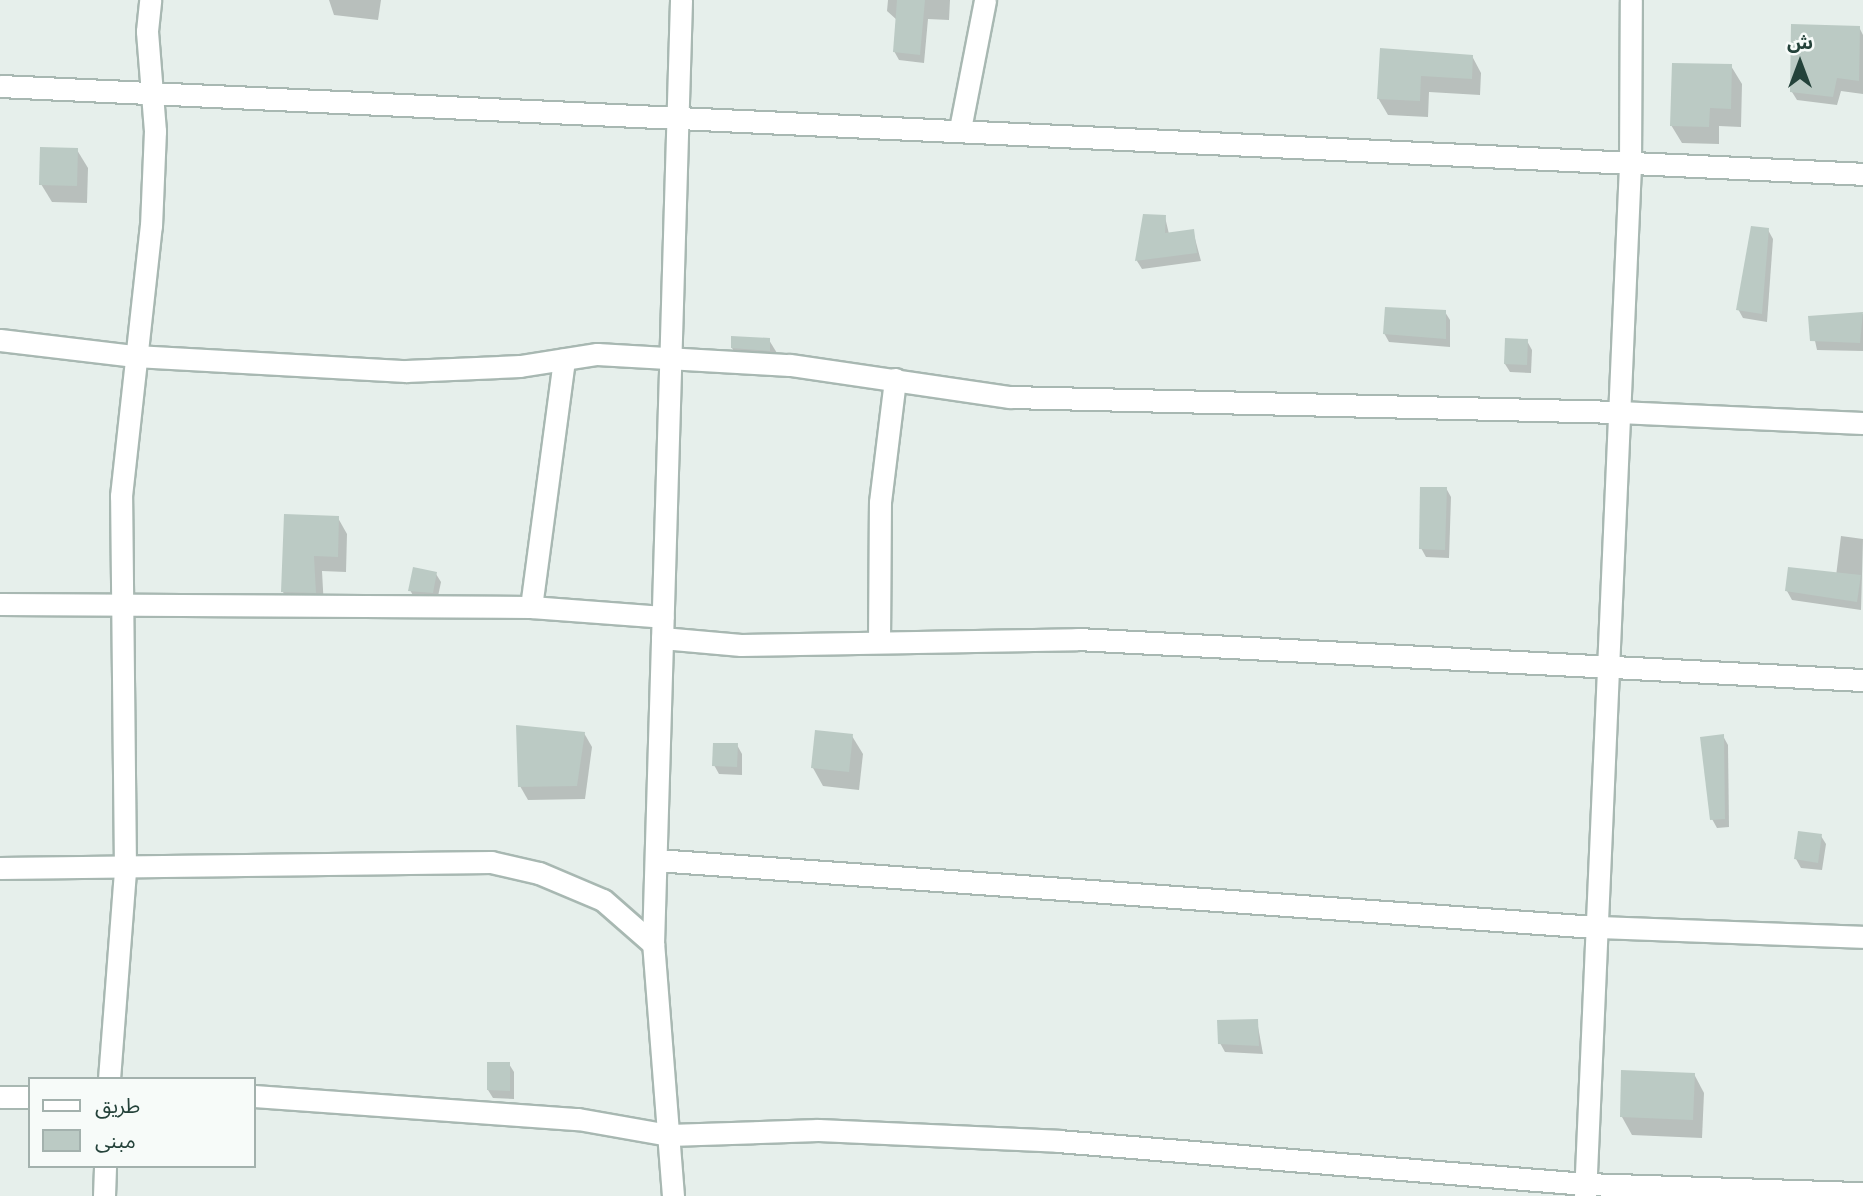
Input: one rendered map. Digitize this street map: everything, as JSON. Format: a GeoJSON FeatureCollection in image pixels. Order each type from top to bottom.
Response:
{"type":"FeatureCollection","features":[{"type":"Feature","properties":{"kind":"street"},"geometry":{"type":"LineString","coordinates":[[108,1077],[125,869],[121,496],[151,226],[155,131],[151,93],[150,0]]}},
{"type":"Feature","properties":{"kind":"street"},"geometry":{"type":"LineString","coordinates":[[673,1196],[653,944],[673,357],[681,0]]}},
{"type":"Feature","properties":{"kind":"street"},"geometry":{"type":"LineString","coordinates":[[960,129],[985,0]]}},
{"type":"Feature","properties":{"kind":"street"},"geometry":{"type":"LineString","coordinates":[[1585,1190],[1630,164],[1631,0]]}},
{"type":"Feature","properties":{"kind":"street"},"geometry":{"type":"LineString","coordinates":[[0,86],[960,129],[1863,174]]}},
{"type":"Feature","properties":{"kind":"street"},"geometry":{"type":"LineString","coordinates":[[0,340],[135,356],[406,371],[597,354],[673,357],[790,365],[1010,397],[1064,400],[1618,412],[1863,423]]}},
{"type":"Feature","properties":{"kind":"street"},"geometry":{"type":"LineString","coordinates":[[531,607],[564,359]]}},
{"type":"Feature","properties":{"kind":"street"},"geometry":{"type":"LineString","coordinates":[[879,642],[880,502],[895,379]]}},
{"type":"Feature","properties":{"kind":"street"},"geometry":{"type":"LineString","coordinates":[[0,604],[123,601],[531,607],[663,627],[740,645],[1077,639],[1863,680]]}},
{"type":"Feature","properties":{"kind":"street"},"geometry":{"type":"LineString","coordinates":[[656,860],[1596,928],[1863,937]]}},
{"type":"Feature","properties":{"kind":"street"},"geometry":{"type":"LineString","coordinates":[[0,868],[125,869],[491,862],[539,873],[603,900],[653,944]]}},
{"type":"Feature","properties":{"kind":"street"},"geometry":{"type":"LineString","coordinates":[[256,1096],[578,1119],[670,1135],[818,1130],[1058,1141],[1585,1190],[1863,1193]]}},
{"type":"Feature","properties":{"kind":"street"},"geometry":{"type":"LineString","coordinates":[[0,1097],[28,1097]]}},
{"type":"Feature","properties":{"kind":"street"},"geometry":{"type":"LineString","coordinates":[[104,1196],[105,1168]]}},
{"type":"Feature","properties":{"kind":"building"},"geometry":{"type":"Polygon","coordinates":[[[897,0],[925,0],[920,55],[893,52],[897,0]]]}},
{"type":"Feature","properties":{"kind":"building"},"geometry":{"type":"Polygon","coordinates":[[[1791,24],[1860,26],[1859,81],[1837,78],[1833,97],[1790,92],[1791,24]]]}},
{"type":"Feature","properties":{"kind":"building"},"geometry":{"type":"Polygon","coordinates":[[[1380,48],[1473,55],[1472,79],[1421,76],[1420,101],[1377,99],[1380,48]]]}},
{"type":"Feature","properties":{"kind":"building"},"geometry":{"type":"Polygon","coordinates":[[[1672,63],[1732,64],[1731,109],[1710,108],[1709,127],[1670,126],[1672,63]]]}},
{"type":"Feature","properties":{"kind":"building"},"geometry":{"type":"Polygon","coordinates":[[[40,147],[78,148],[77,186],[39,185],[40,147]]]}},
{"type":"Feature","properties":{"kind":"building"},"geometry":{"type":"Polygon","coordinates":[[[1143,214],[1166,215],[1165,233],[1194,229],[1197,253],[1135,261],[1143,214]]]}},
{"type":"Feature","properties":{"kind":"building"},"geometry":{"type":"Polygon","coordinates":[[[1751,226],[1769,228],[1762,314],[1736,310],[1751,226]]]}},
{"type":"Feature","properties":{"kind":"building"},"geometry":{"type":"Polygon","coordinates":[[[1385,307],[1446,310],[1446,339],[1383,334],[1385,307]]]}},
{"type":"Feature","properties":{"kind":"building"},"geometry":{"type":"Polygon","coordinates":[[[1863,312],[1860,343],[1810,341],[1808,316],[1863,312]]]}},
{"type":"Feature","properties":{"kind":"building"},"geometry":{"type":"Polygon","coordinates":[[[731,336],[770,338],[770,351],[731,348],[731,336]]]}},
{"type":"Feature","properties":{"kind":"building"},"geometry":{"type":"Polygon","coordinates":[[[1505,338],[1528,339],[1527,365],[1504,364],[1505,338]]]}},
{"type":"Feature","properties":{"kind":"building"},"geometry":{"type":"Polygon","coordinates":[[[1420,487],[1447,487],[1445,550],[1419,549],[1420,487]]]}},
{"type":"Feature","properties":{"kind":"building"},"geometry":{"type":"Polygon","coordinates":[[[284,514],[339,516],[338,557],[314,556],[316,593],[281,592],[284,514]]]}},
{"type":"Feature","properties":{"kind":"building"},"geometry":{"type":"Polygon","coordinates":[[[413,567],[437,572],[433,593],[408,591],[413,567]]]}},
{"type":"Feature","properties":{"kind":"building"},"geometry":{"type":"Polygon","coordinates":[[[1788,567],[1861,575],[1857,602],[1785,591],[1788,567]]]}},
{"type":"Feature","properties":{"kind":"building"},"geometry":{"type":"Polygon","coordinates":[[[516,725],[585,732],[577,786],[518,787],[516,725]]]}},
{"type":"Feature","properties":{"kind":"building"},"geometry":{"type":"Polygon","coordinates":[[[815,730],[853,734],[849,772],[811,768],[815,730]]]}},
{"type":"Feature","properties":{"kind":"building"},"geometry":{"type":"Polygon","coordinates":[[[1724,734],[1725,819],[1710,820],[1700,737],[1724,734]]]}},
{"type":"Feature","properties":{"kind":"building"},"geometry":{"type":"Polygon","coordinates":[[[713,743],[738,743],[737,767],[712,766],[713,743]]]}},
{"type":"Feature","properties":{"kind":"building"},"geometry":{"type":"Polygon","coordinates":[[[1798,831],[1822,834],[1818,863],[1794,859],[1798,831]]]}},
{"type":"Feature","properties":{"kind":"building"},"geometry":{"type":"Polygon","coordinates":[[[1258,1019],[1259,1046],[1218,1044],[1217,1020],[1258,1019]]]}},
{"type":"Feature","properties":{"kind":"building"},"geometry":{"type":"Polygon","coordinates":[[[487,1062],[510,1062],[510,1091],[487,1090],[487,1062]]]}},
{"type":"Feature","properties":{"kind":"building"},"geometry":{"type":"Polygon","coordinates":[[[1621,1070],[1695,1073],[1693,1120],[1620,1117],[1621,1070]]]}}]}
